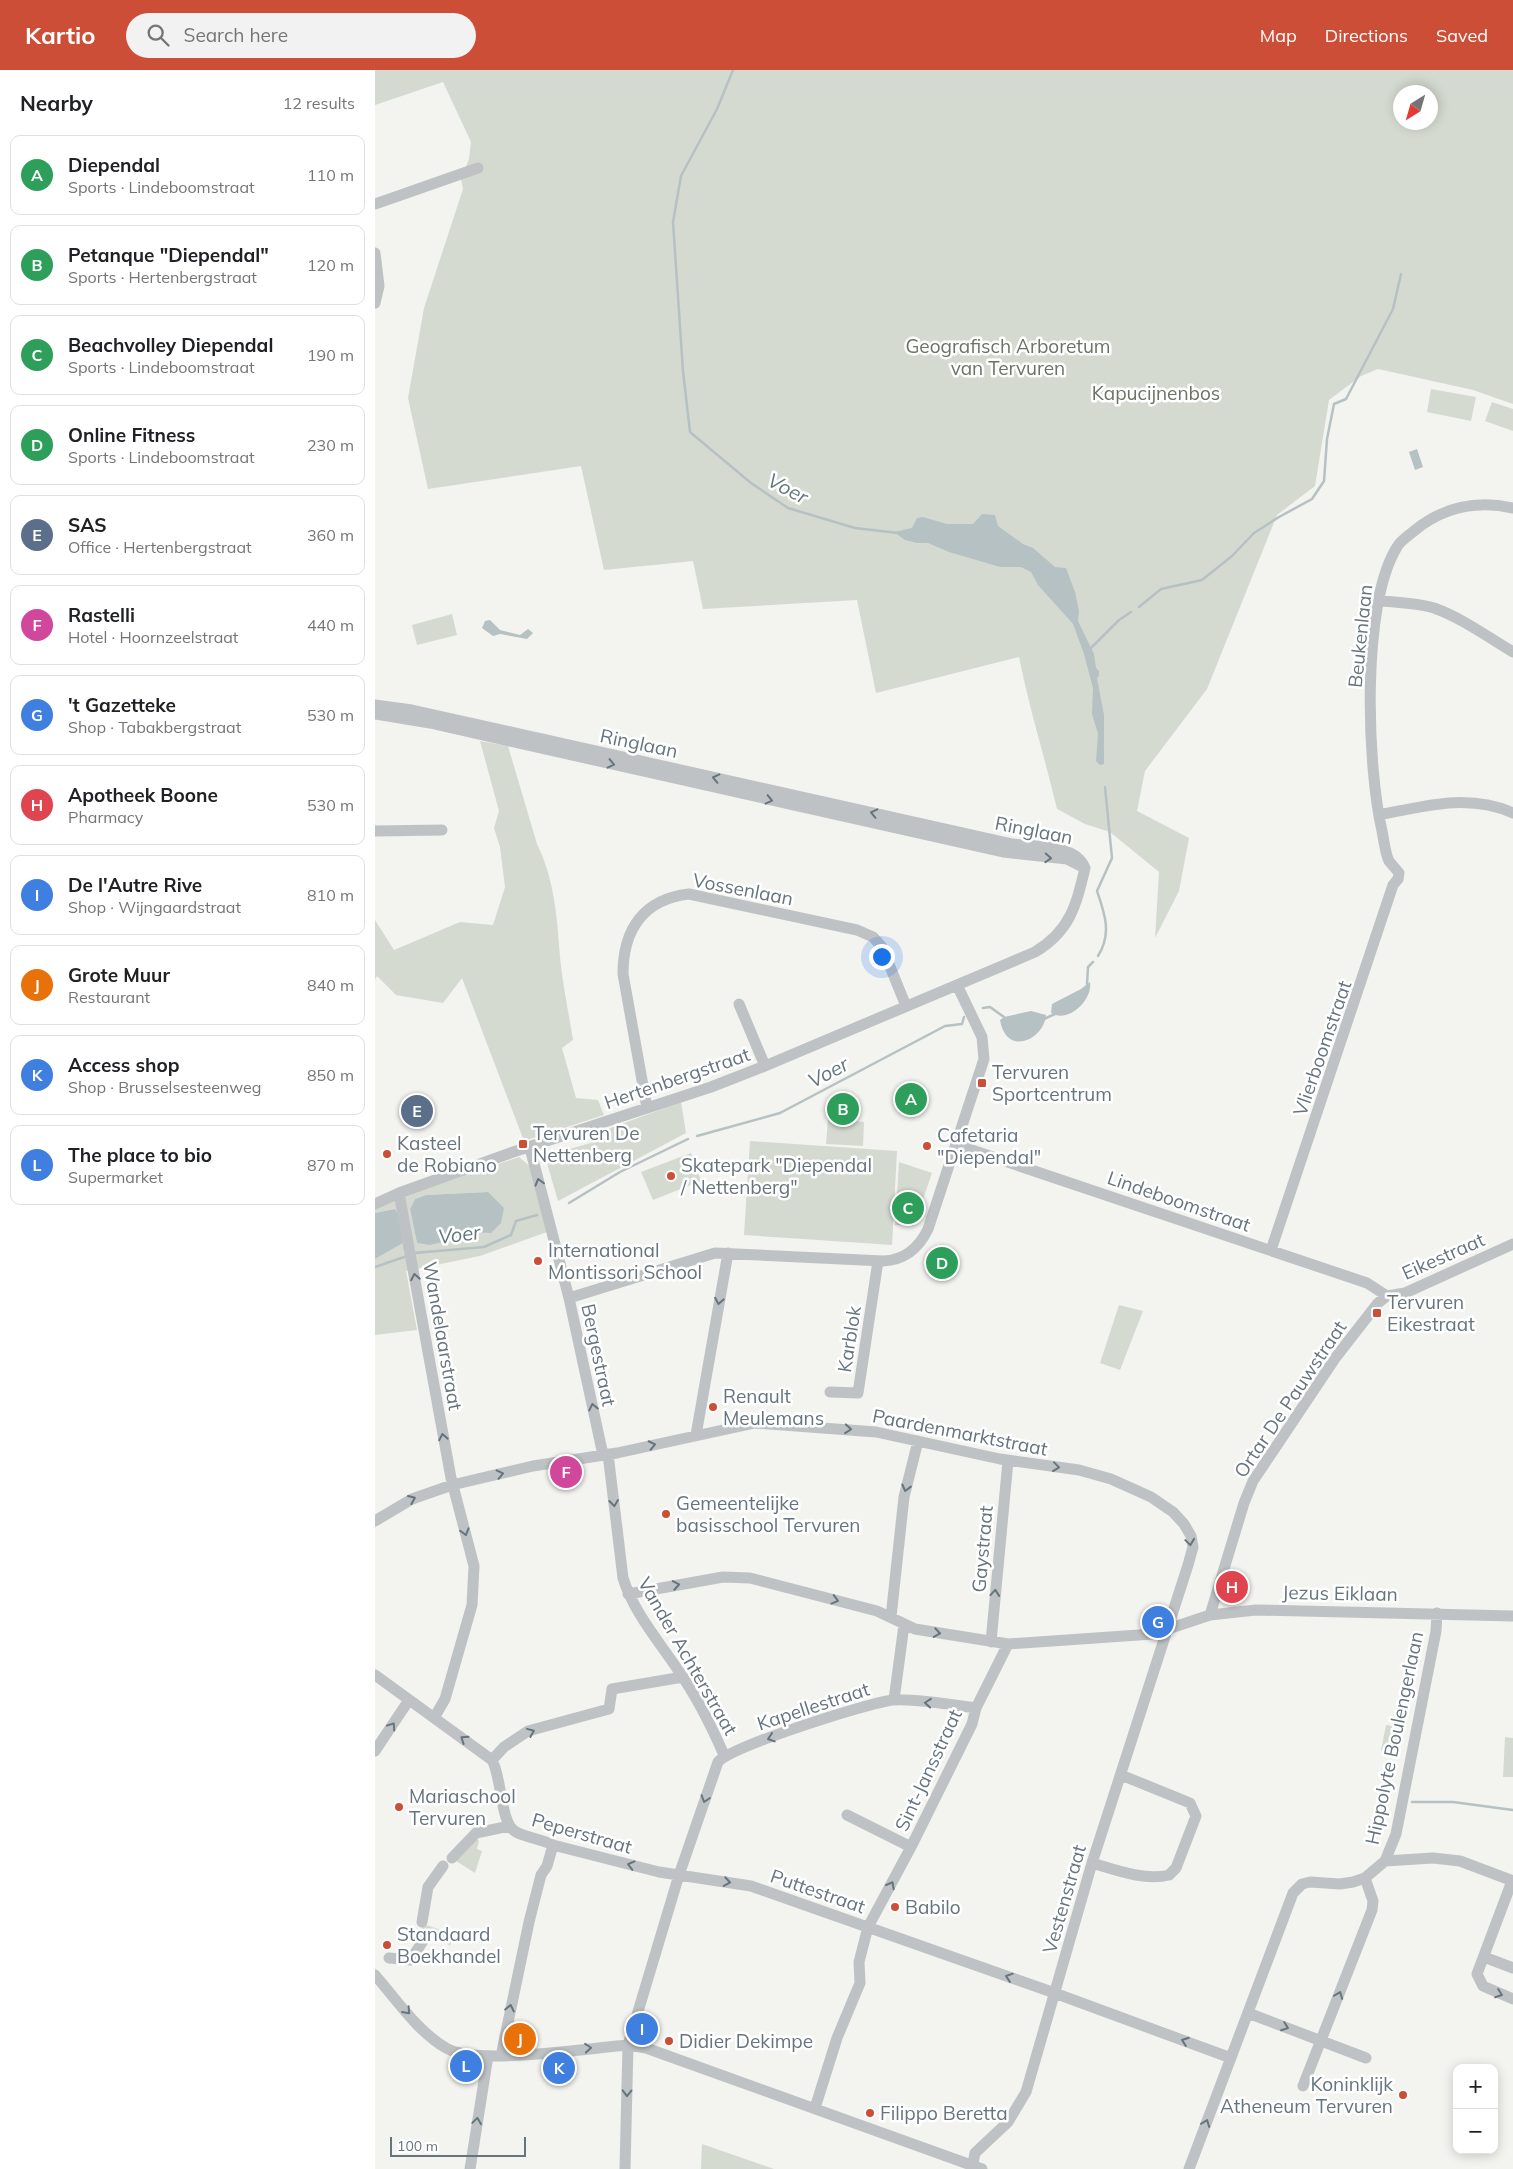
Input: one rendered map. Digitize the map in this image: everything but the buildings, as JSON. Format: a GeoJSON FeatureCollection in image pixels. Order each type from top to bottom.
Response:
{"type":"FeatureCollection","features":[{"type":"Feature","properties":{"kind":"street"},"geometry":{"type":"LineString","coordinates":[[375,204],[478,168]]}},
{"type":"Feature","properties":{"kind":"street"},"geometry":{"type":"LineString","coordinates":[[375,253],[379,286],[375,302]]}},
{"type":"Feature","properties":{"kind":"street","name":"Beukenlaan"},"geometry":{"type":"LineString","coordinates":[[1389,860],[1379,815],[1371,741],[1372,657],[1384,574],[1397,545],[1420,526],[1444,511],[1470,505],[1499,505],[1513,508]]}},
{"type":"Feature","properties":{"kind":"street"},"geometry":{"type":"LineString","coordinates":[[1379,601],[1404,602],[1434,608],[1513,652]]}},
{"type":"Feature","properties":{"kind":"street","name":"Ringlaan"},"geometry":{"type":"LineString","coordinates":[[375,705],[413,710],[1007,843],[1067,850],[1082,858],[1085,868]]}},
{"type":"Feature","properties":{"kind":"street","name":"Ringlaan"},"geometry":{"type":"LineString","coordinates":[[375,714],[430,723],[1003,852],[1067,859],[1085,868]]}},
{"type":"Feature","properties":{"kind":"street"},"geometry":{"type":"LineString","coordinates":[[1379,815],[1440,803],[1464,802],[1483,803],[1513,813]]}},
{"type":"Feature","properties":{"kind":"street"},"geometry":{"type":"LineString","coordinates":[[375,831],[442,830]]}},
{"type":"Feature","properties":{"kind":"street","name":"Vlierboomstraat"},"geometry":{"type":"LineString","coordinates":[[1271,1250],[1393,885],[1398,879],[1399,873],[1389,860]]}},
{"type":"Feature","properties":{"kind":"street","name":"Hertenbergstraat"},"geometry":{"type":"LineString","coordinates":[[375,1204],[399,1193],[765,1066],[1035,952],[1052,940],[1071,916],[1085,868]]}},
{"type":"Feature","properties":{"kind":"street","name":"Vossenlaan"},"geometry":{"type":"LineString","coordinates":[[647,1108],[623,974],[623,958],[631,932],[640,917],[649,908],[665,898],[689,894],[857,930],[873,937],[882,947],[906,1006]]}},
{"type":"Feature","properties":{"kind":"street"},"geometry":{"type":"LineString","coordinates":[[569,1298],[715,1253],[878,1261],[900,1258],[909,1253],[924,1238],[979,1077],[984,1052],[982,1037],[957,985]]}},
{"type":"Feature","properties":{"kind":"street","name":"Hertenbergstraat"},"geometry":{"type":"LineString","coordinates":[[739,1004],[765,1066]]}},
{"type":"Feature","properties":{"kind":"street","name":"Lindeboomstraat"},"geometry":{"type":"LineString","coordinates":[[957,1144],[1367,1283],[1387,1296]]}},
{"type":"Feature","properties":{"kind":"street","name":"Bergestraat"},"geometry":{"type":"LineString","coordinates":[[530,1148],[569,1298],[605,1454]]}},
{"type":"Feature","properties":{"kind":"street","name":"Wandelaarstraat"},"geometry":{"type":"LineString","coordinates":[[399,1193],[452,1485],[473,1560],[472,1605],[450,1685],[442,1706],[434,1718]]}},
{"type":"Feature","properties":{"kind":"street","name":"Eikestraat"},"geometry":{"type":"LineString","coordinates":[[1387,1296],[1405,1293],[1513,1244]]}},
{"type":"Feature","properties":{"kind":"street"},"geometry":{"type":"LineString","coordinates":[[696,1435],[728,1253]]}},
{"type":"Feature","properties":{"kind":"street","name":"Karblok"},"geometry":{"type":"LineString","coordinates":[[830,1392],[858,1394],[878,1261]]}},
{"type":"Feature","properties":{"kind":"street","name":"Ortar De Pauwstraat"},"geometry":{"type":"LineString","coordinates":[[1210,1615],[1244,1502],[1253,1481],[1336,1358],[1377,1304],[1387,1296]]}},
{"type":"Feature","properties":{"kind":"street","name":"Paardenmarktstraat"},"geometry":{"type":"LineString","coordinates":[[375,1521],[407,1501],[452,1485],[533,1466],[605,1454],[755,1422],[876,1432],[1008,1461],[1096,1474],[1131,1486],[1173,1512],[1184,1524],[1191,1536],[1193,1547],[1168,1630]]}},
{"type":"Feature","properties":{"kind":"street"},"geometry":{"type":"LineString","coordinates":[[891,1617],[904,1497],[918,1441]]}},
{"type":"Feature","properties":{"kind":"street","name":"Vander Achterstraat"},"geometry":{"type":"LineString","coordinates":[[605,1454],[623,1578],[628,1594],[637,1612],[683,1677],[706,1716],[724,1755]]}},
{"type":"Feature","properties":{"kind":"street","name":"Gaystraat"},"geometry":{"type":"LineString","coordinates":[[991,1642],[1008,1461]]}},
{"type":"Feature","properties":{"kind":"street"},"geometry":{"type":"LineString","coordinates":[[628,1594],[723,1577],[750,1578],[877,1611],[915,1629],[1008,1644],[976,1708]]}},
{"type":"Feature","properties":{"kind":"street","name":"Jezus Eiklaan"},"geometry":{"type":"LineString","coordinates":[[1008,1644],[1153,1634],[1210,1615],[1265,1610],[1513,1616]]}},
{"type":"Feature","properties":{"kind":"street","name":"Hippolyte Boulengerlaan"},"geometry":{"type":"LineString","coordinates":[[1189,2169],[1297,1887],[1310,1882],[1340,1884],[1365,1878],[1385,1861],[1396,1834],[1436,1631],[1437,1613]]}},
{"type":"Feature","properties":{"kind":"street","name":"Kapellestraat"},"geometry":{"type":"LineString","coordinates":[[894,1700],[904,1625]]}},
{"type":"Feature","properties":{"kind":"street","name":"Vestenstraat"},"geometry":{"type":"LineString","coordinates":[[975,2168],[975,2153],[1008,2122],[1021,2103],[1029,2082],[1092,1863],[1168,1630]]}},
{"type":"Feature","properties":{"kind":"street"},"geometry":{"type":"LineString","coordinates":[[375,1676],[491,1760],[505,1747],[528,1731],[609,1709],[612,1689],[683,1677]]}},
{"type":"Feature","properties":{"kind":"street"},"geometry":{"type":"LineString","coordinates":[[375,1752],[409,1700]]}},
{"type":"Feature","properties":{"kind":"street","name":"Kapellestraat"},"geometry":{"type":"LineString","coordinates":[[724,1755],[859,1708],[894,1700],[976,1708]]}},
{"type":"Feature","properties":{"kind":"street","name":"Sint-Jansstraat"},"geometry":{"type":"LineString","coordinates":[[815,2108],[837,2038],[860,1983],[859,1962],[868,1928],[911,1847],[972,1724],[976,1708]]}},
{"type":"Feature","properties":{"kind":"street"},"geometry":{"type":"LineString","coordinates":[[625,2169],[628,2045],[679,1875],[717,1762],[724,1755]]}},
{"type":"Feature","properties":{"kind":"street","name":"Peperstraat"},"geometry":{"type":"LineString","coordinates":[[491,1760],[497,1771],[510,1826],[517,1832],[542,1839],[553,1845],[679,1875]]}},
{"type":"Feature","properties":{"kind":"street"},"geometry":{"type":"LineString","coordinates":[[1092,1863],[1155,1877],[1169,1875],[1176,1868],[1197,1816],[1190,1803],[1121,1775]]}},
{"type":"Feature","properties":{"kind":"street","name":"Sint-Jansstraat"},"geometry":{"type":"LineString","coordinates":[[847,1816],[911,1847]]}},
{"type":"Feature","properties":{"kind":"street"},"geometry":{"type":"LineString","coordinates":[[422,1922],[428,1887],[448,1862],[476,1833],[510,1826]]}},
{"type":"Feature","properties":{"kind":"street"},"geometry":{"type":"LineString","coordinates":[[501,2056],[529,1922],[541,1875],[547,1866],[553,1845]]}},
{"type":"Feature","properties":{"kind":"street"},"geometry":{"type":"LineString","coordinates":[[1385,1861],[1433,1858],[1460,1861],[1512,1881],[1477,1974],[1479,1981],[1490,1990],[1513,1999]]}},
{"type":"Feature","properties":{"kind":"street","name":"Puttestraat"},"geometry":{"type":"LineString","coordinates":[[679,1875],[751,1886],[1055,1993],[1231,2058]]}},
{"type":"Feature","properties":{"kind":"street"},"geometry":{"type":"LineString","coordinates":[[1303,2086],[1372,1910],[1373,1901],[1365,1878]]}},
{"type":"Feature","properties":{"kind":"street"},"geometry":{"type":"LineString","coordinates":[[424,1939],[411,1960],[390,1956],[375,1975],[439,2044],[458,2053],[501,2056],[628,2045],[646,2048],[682,2059],[975,2168]]}},
{"type":"Feature","properties":{"kind":"street"},"geometry":{"type":"LineString","coordinates":[[1484,1957],[1513,1968]]}},
{"type":"Feature","properties":{"kind":"street"},"geometry":{"type":"LineString","coordinates":[[1248,2013],[1366,2058]]}},
{"type":"Feature","properties":{"kind":"street"},"geometry":{"type":"LineString","coordinates":[[470,2169],[487,2056]]}},
{"type":"Feature","properties":{"kind":"green space","name":"Kapucijnenbos"},"geometry":{"type":"Polygon","coordinates":[[[375,70],[1513,70],[1513,404],[1473,390],[1378,369],[1361,376],[1329,400],[1315,486],[1277,515],[1207,689],[1145,771],[1137,811],[1189,838],[1179,891],[1155,938],[1159,872],[1110,832],[1085,824],[1057,809],[1019,657],[876,693],[857,600],[703,609],[693,561],[604,570],[581,466],[428,489],[408,398],[424,308],[463,189],[461,179],[469,159],[471,142],[443,82],[375,105],[375,70]]]}},
{"type":"Feature","properties":{"kind":"green space"},"geometry":{"type":"Polygon","coordinates":[[[1431,389],[1476,397],[1471,421],[1427,412],[1431,389]]]}},
{"type":"Feature","properties":{"kind":"green space"},"geometry":{"type":"Polygon","coordinates":[[[1492,402],[1513,409],[1513,431],[1485,421],[1492,402]]]}},
{"type":"Feature","properties":{"kind":"green space"},"geometry":{"type":"Polygon","coordinates":[[[452,614],[457,635],[417,645],[412,625],[452,614]]]}},
{"type":"Feature","properties":{"kind":"green space"},"geometry":{"type":"Polygon","coordinates":[[[480,741],[508,746],[553,893],[561,969],[573,1040],[562,1048],[576,1098],[598,1100],[604,1115],[524,1141],[462,978],[443,1003],[396,995],[377,976],[375,980],[375,920],[394,950],[460,922],[493,925],[505,887],[500,847],[494,828],[499,811],[480,741]]]}},
{"type":"Feature","properties":{"kind":"green space"},"geometry":{"type":"Polygon","coordinates":[[[836,1100],[852,1102],[850,1118],[834,1117],[836,1100]]]}},
{"type":"Feature","properties":{"kind":"green space"},"geometry":{"type":"Polygon","coordinates":[[[681,1102],[686,1133],[558,1201],[545,1156],[601,1140],[600,1132],[681,1102]]]}},
{"type":"Feature","properties":{"kind":"green space"},"geometry":{"type":"Polygon","coordinates":[[[828,1119],[864,1122],[863,1146],[826,1144],[828,1119]]]}},
{"type":"Feature","properties":{"kind":"green space"},"geometry":{"type":"Polygon","coordinates":[[[750,1141],[897,1151],[892,1245],[744,1235],[750,1141]]]}},
{"type":"Feature","properties":{"kind":"green space","name":"Skatepark \"Diependal / Nettenberg\""},"geometry":{"type":"Polygon","coordinates":[[[691,1153],[701,1181],[653,1200],[641,1172],[691,1153]]]}},
{"type":"Feature","properties":{"kind":"green space"},"geometry":{"type":"Polygon","coordinates":[[[519,1157],[532,1168],[547,1232],[480,1256],[406,1271],[417,1330],[375,1335],[375,1259],[403,1243],[398,1214],[395,1209],[375,1213],[375,1205],[519,1157]],[[488,1192],[426,1195],[415,1199],[410,1209],[417,1243],[459,1232],[491,1233],[488,1192]]]}},
{"type":"Feature","properties":{"kind":"green space"},"geometry":{"type":"Polygon","coordinates":[[[899,1162],[932,1173],[914,1226],[895,1225],[899,1162]]]}},
{"type":"Feature","properties":{"kind":"green space"},"geometry":{"type":"Polygon","coordinates":[[[1119,1305],[1143,1311],[1120,1370],[1100,1363],[1119,1305]]]}},
{"type":"Feature","properties":{"kind":"green space"},"geometry":{"type":"Polygon","coordinates":[[[1386,1725],[1401,1727],[1395,1752],[1381,1750],[1386,1725]]]}},
{"type":"Feature","properties":{"kind":"green space"},"geometry":{"type":"Polygon","coordinates":[[[1505,1737],[1513,1738],[1513,1777],[1503,1777],[1505,1737]]]}},
{"type":"Feature","properties":{"kind":"green space"},"geometry":{"type":"Polygon","coordinates":[[[477,1839],[479,1841],[477,1849],[482,1851],[475,1873],[456,1861],[477,1839]]]}},
{"type":"Feature","properties":{"kind":"green space"},"geometry":{"type":"Polygon","coordinates":[[[423,1924],[453,1934],[450,1946],[435,1932],[421,1930],[423,1924]]]}},
{"type":"Feature","properties":{"kind":"green space"},"geometry":{"type":"Polygon","coordinates":[[[702,2144],[774,2169],[701,2169],[702,2144]]]}},
{"type":"Feature","properties":{"kind":"shaded area"},"geometry":{"type":"Polygon","coordinates":[[[1417,449],[1423,467],[1415,470],[1409,452],[1417,449]]]}},
{"type":"Feature","properties":{"kind":"shaded area"},"geometry":{"type":"Polygon","coordinates":[[[982,514],[995,515],[998,526],[1023,544],[1033,548],[1055,567],[1066,568],[1075,592],[1079,611],[1078,621],[1094,654],[1096,668],[1099,671],[1097,678],[1104,715],[1104,764],[1100,765],[1096,761],[1098,734],[1092,714],[1093,688],[1084,654],[1073,624],[1038,585],[1031,572],[1021,567],[1000,567],[949,552],[928,543],[905,540],[894,532],[912,528],[917,518],[923,517],[947,524],[973,524],[982,514]]]}},
{"type":"Feature","properties":{"kind":"shaded area"},"geometry":{"type":"Polygon","coordinates":[[[490,620],[500,630],[520,635],[528,629],[533,633],[527,639],[500,634],[493,636],[482,628],[485,621],[490,620]]]}},
{"type":"Feature","properties":{"kind":"shaded area"},"geometry":{"type":"Polygon","coordinates":[[[1090,982],[1088,996],[1072,1013],[1058,1016],[1051,1013],[1052,1004],[1081,989],[1090,982]]]}},
{"type":"Feature","properties":{"kind":"shaded area"},"geometry":{"type":"Polygon","coordinates":[[[1031,1011],[1046,1015],[1044,1024],[1039,1032],[1025,1041],[1009,1038],[1000,1020],[1004,1017],[1031,1011]]]}},
{"type":"Feature","properties":{"kind":"shaded area"},"geometry":{"type":"Polygon","coordinates":[[[488,1192],[504,1208],[501,1223],[491,1233],[459,1232],[447,1241],[430,1245],[417,1243],[410,1209],[415,1199],[426,1195],[488,1192]]]}},
{"type":"Feature","properties":{"kind":"shaded area"},"geometry":{"type":"Polygon","coordinates":[[[395,1209],[398,1214],[403,1243],[375,1259],[375,1213],[395,1209]]]}},
{"type":"Feature","properties":{"kind":"waterway","name":"Voer"},"geometry":{"type":"LineString","coordinates":[[733,70],[717,109],[681,176],[673,222],[683,371],[690,432],[751,483],[788,508],[855,528],[898,533]]}},
{"type":"Feature","properties":{"kind":"waterway"},"geometry":{"type":"LineString","coordinates":[[1139,607],[1161,589],[1202,580],[1232,556],[1254,533],[1312,499],[1324,481],[1327,439],[1334,404],[1346,399],[1393,309],[1401,274]]}},
{"type":"Feature","properties":{"kind":"waterway"},"geometry":{"type":"LineString","coordinates":[[1089,650],[1119,620],[1131,612]]}},
{"type":"Feature","properties":{"kind":"waterway","name":"Voer"},"geometry":{"type":"LineString","coordinates":[[1098,956],[1105,940],[1106,924],[1097,891],[1112,858],[1105,787]]}},
{"type":"Feature","properties":{"kind":"waterway","name":"Voer"},"geometry":{"type":"LineString","coordinates":[[1087,984],[1088,967],[1093,962]]}},
{"type":"Feature","properties":{"kind":"waterway","name":"Voer"},"geometry":{"type":"LineString","coordinates":[[983,1008],[990,1007],[1004,1017]]}},
{"type":"Feature","properties":{"kind":"waterway","name":"Voer"},"geometry":{"type":"LineString","coordinates":[[1044,1019],[1055,1014]]}},
{"type":"Feature","properties":{"kind":"waterway","name":"Voer"},"geometry":{"type":"LineString","coordinates":[[697,1136],[780,1113],[945,1026],[962,1024],[964,1017]]}},
{"type":"Feature","properties":{"kind":"waterway","name":"Voer"},"geometry":{"type":"LineString","coordinates":[[569,1203],[620,1172],[688,1139]]}},
{"type":"Feature","properties":{"kind":"waterway","name":"Voer"},"geometry":{"type":"LineString","coordinates":[[414,1253],[484,1247],[511,1235],[516,1221],[537,1215]]}},
{"type":"Feature","properties":{"kind":"waterway","name":"Voer"},"geometry":{"type":"LineString","coordinates":[[375,1267],[407,1256]]}},
{"type":"Feature","properties":{"kind":"waterway"},"geometry":{"type":"LineString","coordinates":[[1412,1802],[1453,1802],[1513,1810]]}},
{"type":"Feature","properties":{"kind":"place","name":"Tervuren Sportcentrum"},"geometry":{"type":"Point","coordinates":[982,1083]}},
{"type":"Feature","properties":{"kind":"place","name":"Diependal"},"geometry":{"type":"Point","coordinates":[911,1099]}},
{"type":"Feature","properties":{"kind":"place","name":"Petanque \"Diependal\""},"geometry":{"type":"Point","coordinates":[843,1109]}},
{"type":"Feature","properties":{"kind":"place","name":"SAS"},"geometry":{"type":"Point","coordinates":[417,1111]}},
{"type":"Feature","properties":{"kind":"place","name":"Tervuren De Nettenberg"},"geometry":{"type":"Point","coordinates":[523,1144]}},
{"type":"Feature","properties":{"kind":"place","name":"Cafetaria \"Diependal\""},"geometry":{"type":"Point","coordinates":[927,1146]}},
{"type":"Feature","properties":{"kind":"place","name":"Kasteel de Robiano"},"geometry":{"type":"Point","coordinates":[387,1154]}},
{"type":"Feature","properties":{"kind":"place","name":"Skatepark \"Diependal / Nettenberg\""},"geometry":{"type":"Point","coordinates":[671,1176]}},
{"type":"Feature","properties":{"kind":"place","name":"Beachvolley Diependal"},"geometry":{"type":"Point","coordinates":[908,1208]}},
{"type":"Feature","properties":{"kind":"place","name":"International Montissori School"},"geometry":{"type":"Point","coordinates":[538,1261]}},
{"type":"Feature","properties":{"kind":"place","name":"Online Fitness"},"geometry":{"type":"Point","coordinates":[942,1263]}},
{"type":"Feature","properties":{"kind":"place","name":"Tervuren Eikestraat"},"geometry":{"type":"Point","coordinates":[1377,1313]}},
{"type":"Feature","properties":{"kind":"place","name":"Renault Meulemans"},"geometry":{"type":"Point","coordinates":[713,1407]}},
{"type":"Feature","properties":{"kind":"place","name":"Rastelli"},"geometry":{"type":"Point","coordinates":[566,1472]}},
{"type":"Feature","properties":{"kind":"place","name":"Gemeentelijke basisschool Tervuren"},"geometry":{"type":"Point","coordinates":[666,1514]}},
{"type":"Feature","properties":{"kind":"place","name":"Apotheek Boone"},"geometry":{"type":"Point","coordinates":[1232,1587]}},
{"type":"Feature","properties":{"kind":"place","name":"'t Gazetteke"},"geometry":{"type":"Point","coordinates":[1158,1622]}},
{"type":"Feature","properties":{"kind":"place","name":"Mariaschool Tervuren"},"geometry":{"type":"Point","coordinates":[399,1807]}},
{"type":"Feature","properties":{"kind":"place","name":"Babilo"},"geometry":{"type":"Point","coordinates":[895,1907]}},
{"type":"Feature","properties":{"kind":"place","name":"Standaard Boekhandel"},"geometry":{"type":"Point","coordinates":[387,1945]}},
{"type":"Feature","properties":{"kind":"place","name":"De l'Autre Rive"},"geometry":{"type":"Point","coordinates":[642,2029]}},
{"type":"Feature","properties":{"kind":"place","name":"Grote Muur"},"geometry":{"type":"Point","coordinates":[520,2039]}},
{"type":"Feature","properties":{"kind":"place","name":"Didier Dekimpe"},"geometry":{"type":"Point","coordinates":[669,2041]}},
{"type":"Feature","properties":{"kind":"place","name":"The place to bio"},"geometry":{"type":"Point","coordinates":[466,2066]}},
{"type":"Feature","properties":{"kind":"place","name":"Access shop"},"geometry":{"type":"Point","coordinates":[559,2068]}},
{"type":"Feature","properties":{"kind":"place","name":"Koninklijk Atheneum Tervuren"},"geometry":{"type":"Point","coordinates":[1403,2095]}},
{"type":"Feature","properties":{"kind":"place","name":"Filippo Beretta"},"geometry":{"type":"Point","coordinates":[870,2113]}},
{"type":"Feature","properties":{"kind":"park label","name":"Geografisch Arboretum van Tervuren"},"geometry":{"type":"Point","coordinates":[1008,357]}}]}
